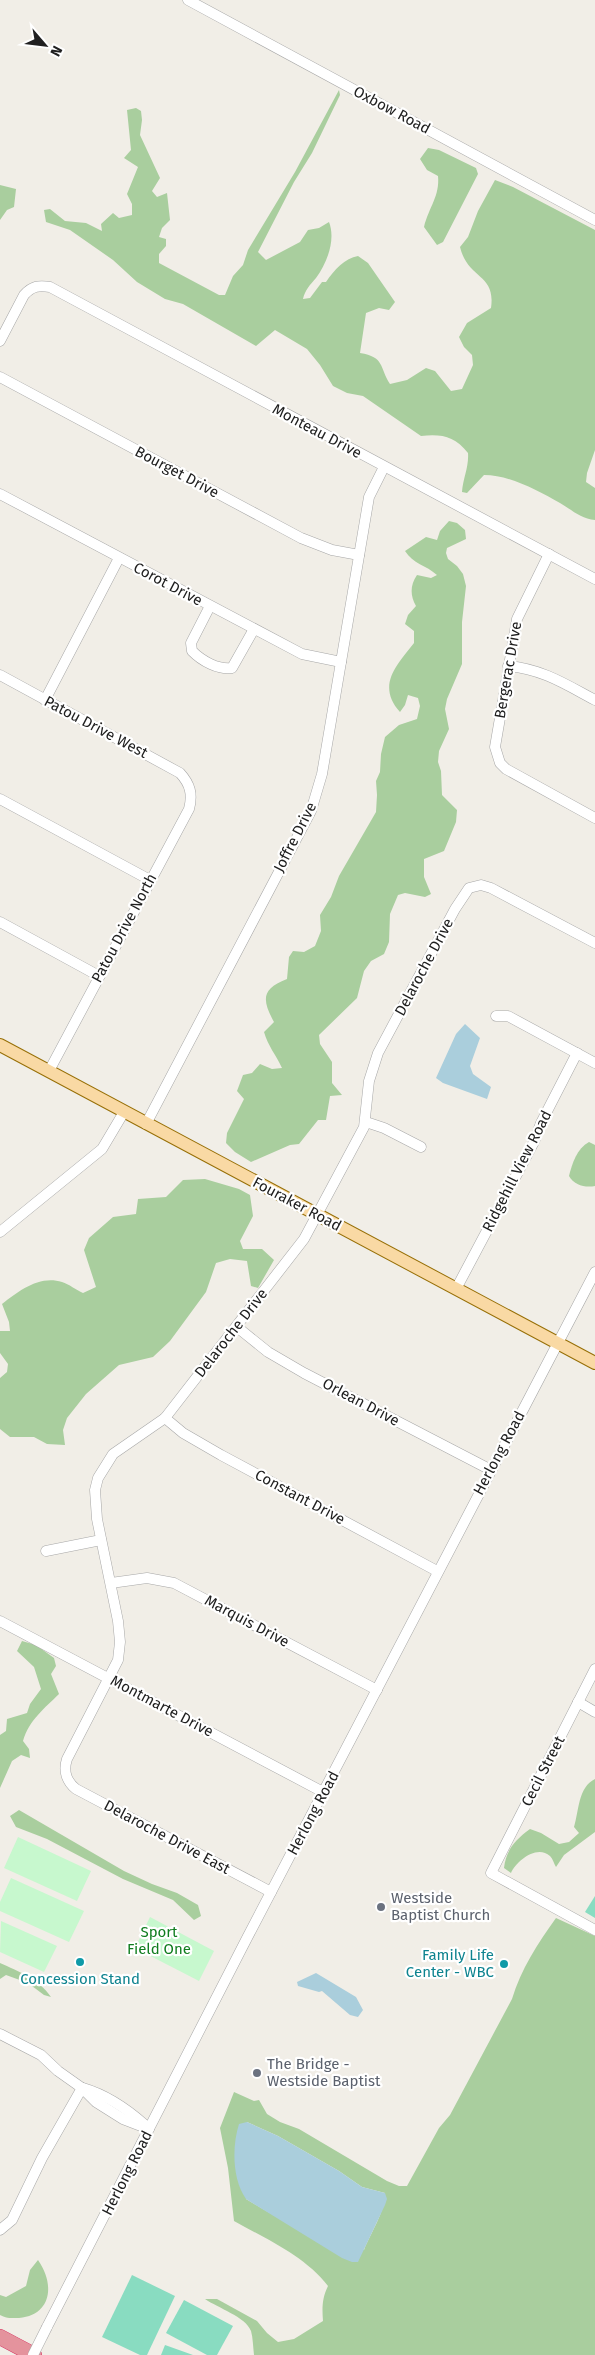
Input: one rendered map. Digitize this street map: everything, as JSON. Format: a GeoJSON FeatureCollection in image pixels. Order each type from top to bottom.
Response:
{"type":"FeatureCollection","features":[{"type":"Feature","properties":{"kind":"highway"},"geometry":{"type":"LineString","coordinates":[[0,2337],[33,2355]]}},
{"type":"Feature","properties":{"kind":"main road","name":"Fouraker Road"},"geometry":{"type":"LineString","coordinates":[[0,1045],[595,1363]]}},
{"type":"Feature","properties":{"kind":"street","name":"Oxbow Road"},"geometry":{"type":"LineString","coordinates":[[188,0],[595,220]]}},
{"type":"Feature","properties":{"kind":"street","name":"Monteau Drive"},"geometry":{"type":"LineString","coordinates":[[0,341],[29,289],[40,285],[50,287],[595,578]]}},
{"type":"Feature","properties":{"kind":"street","name":"Bourget Drive"},"geometry":{"type":"LineString","coordinates":[[0,376],[301,538],[332,550],[359,556]]}},
{"type":"Feature","properties":{"kind":"street","name":"Joffre Drive"},"geometry":{"type":"LineString","coordinates":[[146,1124],[311,811],[322,774],[369,497],[384,467]]}},
{"type":"Feature","properties":{"kind":"street","name":"Corot Drive"},"geometry":{"type":"LineString","coordinates":[[0,494],[302,654],[341,662]]}},
{"type":"Feature","properties":{"kind":"street","name":"Bergerac Drive"},"geometry":{"type":"LineString","coordinates":[[549,554],[517,619],[495,747],[500,763],[506,769],[595,818]]}},
{"type":"Feature","properties":{"kind":"street"},"geometry":{"type":"LineString","coordinates":[[45,700],[119,558]]}},
{"type":"Feature","properties":{"kind":"street"},"geometry":{"type":"LineString","coordinates":[[210,606],[191,643],[192,651],[198,658],[223,669],[232,668],[254,629]]}},
{"type":"Feature","properties":{"kind":"street"},"geometry":{"type":"LineString","coordinates":[[508,666],[529,668],[543,673],[595,700]]}},
{"type":"Feature","properties":{"kind":"street","name":"Patou Drive West"},"geometry":{"type":"LineString","coordinates":[[0,676],[180,773],[189,784]]}},
{"type":"Feature","properties":{"kind":"street","name":"Patou Drive North"},"geometry":{"type":"LineString","coordinates":[[49,1071],[189,809],[191,798],[189,784]]}},
{"type":"Feature","properties":{"kind":"street"},"geometry":{"type":"LineString","coordinates":[[0,799],[150,880]]}},
{"type":"Feature","properties":{"kind":"street","name":"Delaroche Drive"},"geometry":{"type":"LineString","coordinates":[[67,1778],[66,1764],[68,1759],[118,1660],[120,1642],[111,1583],[97,1519],[95,1490],[102,1469],[118,1450],[165,1418],[304,1239],[366,1122],[370,1081],[378,1053],[454,909],[468,888],[481,885],[491,888],[595,943]]}},
{"type":"Feature","properties":{"kind":"street"},"geometry":{"type":"LineString","coordinates":[[0,922],[99,976]]}},
{"type":"Feature","properties":{"kind":"street"},"geometry":{"type":"LineString","coordinates":[[496,1016],[508,1016],[595,1063]]}},
{"type":"Feature","properties":{"kind":"street","name":"Ridgehill View Road"},"geometry":{"type":"LineString","coordinates":[[456,1289],[534,1142],[541,1123],[577,1053]]}},
{"type":"Feature","properties":{"kind":"street"},"geometry":{"type":"LineString","coordinates":[[1,1228],[102,1149],[124,1112]]}},
{"type":"Feature","properties":{"kind":"street"},"geometry":{"type":"LineString","coordinates":[[366,1122],[384,1128],[422,1147]]}},
{"type":"Feature","properties":{"kind":"street","name":"Herlong Road"},"geometry":{"type":"LineString","coordinates":[[33,2355],[437,1571],[595,1272]]}},
{"type":"Feature","properties":{"kind":"street","name":"Orlean Drive"},"geometry":{"type":"LineString","coordinates":[[237,1327],[268,1352],[304,1373],[490,1470]]}},
{"type":"Feature","properties":{"kind":"street","name":"Constant Drive"},"geometry":{"type":"LineString","coordinates":[[165,1418],[183,1432],[221,1455],[437,1571]]}},
{"type":"Feature","properties":{"kind":"street"},"geometry":{"type":"LineString","coordinates":[[46,1551],[101,1540]]}},
{"type":"Feature","properties":{"kind":"street","name":"Marquis Drive"},"geometry":{"type":"LineString","coordinates":[[111,1583],[148,1578],[174,1583],[377,1690]]}},
{"type":"Feature","properties":{"kind":"street","name":"Montmarte Drive"},"geometry":{"type":"LineString","coordinates":[[0,1621],[324,1792]]}},
{"type":"Feature","properties":{"kind":"street","name":"Cecil Street"},"geometry":{"type":"LineString","coordinates":[[595,1669],[491,1873],[595,1930]]}},
{"type":"Feature","properties":{"kind":"street"},"geometry":{"type":"LineString","coordinates":[[578,1702],[595,1712]]}},
{"type":"Feature","properties":{"kind":"street","name":"Delaroche Drive East"},"geometry":{"type":"LineString","coordinates":[[67,1778],[76,1789],[271,1892]]}},
{"type":"Feature","properties":{"kind":"street"},"geometry":{"type":"LineString","coordinates":[[0,2034],[41,2055],[58,2071],[82,2088],[100,2092],[127,2109],[149,2129]]}},
{"type":"Feature","properties":{"kind":"street"},"geometry":{"type":"LineString","coordinates":[[0,2230],[12,2220],[42,2158],[82,2088]]}},
{"type":"Feature","properties":{"kind":"green space"},"geometry":{"type":"Polygon","coordinates":[[[339,90],[340,95],[312,153],[294,182],[258,252],[266,260],[300,242],[308,230],[319,228],[329,222],[331,244],[327,258],[320,272],[306,290],[303,299],[310,298],[322,282],[326,282],[344,262],[358,256],[368,263],[395,302],[389,310],[379,308],[366,313],[360,353],[378,360],[390,384],[407,380],[426,368],[435,371],[451,391],[462,389],[473,365],[472,355],[464,347],[459,337],[467,323],[491,308],[489,288],[469,266],[460,247],[468,237],[478,211],[495,180],[513,187],[595,230],[595,450],[586,482],[595,488],[595,520],[581,516],[533,489],[504,478],[484,475],[467,493],[462,492],[468,463],[468,453],[458,443],[447,437],[435,435],[421,436],[363,396],[347,393],[333,386],[307,349],[275,330],[256,346],[183,304],[165,299],[137,282],[113,260],[70,230],[46,222],[44,210],[50,209],[65,221],[86,223],[102,231],[101,224],[113,213],[119,218],[132,215],[132,204],[127,194],[138,167],[124,158],[131,150],[127,110],[136,108],[141,111],[140,135],[160,178],[152,191],[157,197],[167,193],[170,220],[162,228],[159,237],[166,239],[166,246],[159,254],[159,263],[219,295],[225,295],[233,276],[243,265],[248,250],[295,172],[339,90]]]}},
{"type":"Feature","properties":{"kind":"green space"},"geometry":{"type":"Polygon","coordinates":[[[428,148],[439,150],[476,168],[478,174],[443,242],[437,245],[424,227],[436,196],[438,183],[438,176],[427,170],[420,159],[428,148]]]}},
{"type":"Feature","properties":{"kind":"green space"},"geometry":{"type":"Polygon","coordinates":[[[0,185],[16,189],[14,207],[7,210],[0,220],[0,185]]]}},
{"type":"Feature","properties":{"kind":"green space"},"geometry":{"type":"Polygon","coordinates":[[[449,521],[457,523],[465,530],[466,539],[447,548],[446,553],[448,559],[463,574],[466,586],[462,622],[462,664],[447,699],[445,709],[449,729],[439,751],[438,762],[441,771],[442,795],[457,810],[456,822],[444,851],[424,859],[424,877],[431,894],[425,897],[405,893],[398,895],[390,914],[389,942],[384,954],[371,961],[364,971],[357,998],[319,1035],[320,1044],[332,1062],[332,1083],[342,1095],[330,1096],[326,1120],[318,1120],[299,1144],[290,1145],[251,1162],[235,1152],[226,1143],[227,1133],[244,1099],[237,1091],[243,1075],[252,1073],[260,1064],[272,1069],[282,1068],[264,1032],[274,1022],[267,1007],[266,996],[272,987],[287,979],[289,957],[293,951],[304,952],[315,946],[321,931],[320,915],[331,897],[339,876],[376,812],[376,781],[380,772],[381,754],[385,737],[399,725],[417,719],[420,706],[418,698],[408,695],[405,705],[400,712],[393,702],[389,684],[396,667],[414,643],[414,631],[405,624],[408,615],[416,606],[413,598],[413,583],[417,575],[431,578],[437,575],[412,559],[405,551],[426,537],[437,540],[440,531],[449,521]]]}},
{"type":"Feature","properties":{"kind":"green space"},"geometry":{"type":"Polygon","coordinates":[[[589,1142],[595,1145],[595,1186],[587,1187],[577,1184],[569,1176],[578,1152],[589,1142]]]}},
{"type":"Feature","properties":{"kind":"green space"},"geometry":{"type":"Polygon","coordinates":[[[205,1179],[239,1189],[250,1195],[253,1216],[240,1241],[243,1249],[262,1249],[274,1260],[258,1288],[251,1286],[247,1261],[230,1259],[216,1263],[206,1292],[170,1341],[153,1357],[119,1365],[86,1394],[67,1418],[63,1430],[65,1445],[47,1444],[34,1437],[10,1437],[0,1429],[0,1378],[7,1372],[8,1364],[0,1353],[0,1331],[10,1331],[9,1322],[2,1304],[15,1294],[37,1282],[54,1280],[67,1284],[83,1293],[96,1287],[84,1250],[89,1238],[113,1217],[136,1214],[138,1199],[166,1197],[183,1180],[205,1179]]]}},
{"type":"Feature","properties":{"kind":"green space"},"geometry":{"type":"Polygon","coordinates":[[[22,1641],[36,1645],[54,1658],[56,1666],[51,1674],[59,1694],[29,1727],[23,1741],[29,1749],[30,1758],[21,1755],[12,1761],[0,1788],[0,1735],[6,1731],[7,1719],[27,1713],[30,1704],[41,1689],[34,1667],[17,1651],[22,1641]]]}},
{"type":"Feature","properties":{"kind":"green space"},"geometry":{"type":"Polygon","coordinates":[[[595,1779],[595,1832],[564,1855],[556,1867],[550,1856],[539,1852],[522,1859],[511,1873],[504,1868],[512,1846],[530,1829],[541,1833],[559,1844],[569,1842],[579,1833],[574,1827],[582,1793],[589,1783],[595,1779]]]}},
{"type":"Feature","properties":{"kind":"green space"},"geometry":{"type":"Polygon","coordinates":[[[19,1810],[124,1871],[177,1893],[198,1905],[201,1916],[194,1920],[173,1900],[123,1879],[47,1839],[16,1827],[10,1816],[19,1810]]]}},
{"type":"Feature","properties":{"kind":"green space"},"geometry":{"type":"Polygon","coordinates":[[[18,1837],[91,1871],[77,1901],[4,1868],[18,1837]]]}},
{"type":"Feature","properties":{"kind":"green space"},"geometry":{"type":"Polygon","coordinates":[[[11,1878],[84,1911],[69,1942],[0,1911],[0,1902],[11,1878]]]}},
{"type":"Feature","properties":{"kind":"green space"},"geometry":{"type":"Polygon","coordinates":[[[595,1896],[595,1918],[585,1912],[595,1896]]]}},
{"type":"Feature","properties":{"kind":"green space","name":"Sport Field One"},"geometry":{"type":"Polygon","coordinates":[[[150,1917],[214,1951],[199,1981],[135,1948],[150,1917]]]}},
{"type":"Feature","properties":{"kind":"green space"},"geometry":{"type":"Polygon","coordinates":[[[556,1918],[595,1936],[595,2355],[254,2355],[252,2334],[244,2321],[205,2299],[217,2299],[257,2321],[278,2342],[294,2339],[323,2321],[323,2303],[328,2286],[319,2275],[297,2257],[234,2221],[228,2168],[220,2128],[234,2092],[254,2101],[259,2100],[267,2114],[280,2122],[299,2129],[387,2181],[399,2186],[407,2186],[439,2128],[450,2115],[512,1999],[525,1967],[556,1918]],[[247,2122],[246,2199],[268,2212],[364,2250],[383,2207],[385,2193],[362,2187],[339,2171],[278,2136],[247,2122]]]}},
{"type":"Feature","properties":{"kind":"green space"},"geometry":{"type":"Polygon","coordinates":[[[1,1921],[57,1946],[44,1972],[0,1952],[1,1921]]]}},
{"type":"Feature","properties":{"kind":"green space"},"geometry":{"type":"Polygon","coordinates":[[[0,1963],[35,1981],[51,1997],[44,1995],[28,1983],[6,1975],[0,1979],[0,1963]]]}},
{"type":"Feature","properties":{"kind":"green space"},"geometry":{"type":"Polygon","coordinates":[[[38,2260],[47,2279],[47,2297],[44,2305],[30,2316],[11,2318],[0,2315],[0,2295],[6,2297],[26,2286],[30,2270],[38,2260]]]}},
{"type":"Feature","properties":{"kind":"green space"},"geometry":{"type":"Polygon","coordinates":[[[132,2275],[175,2296],[147,2355],[140,2355],[102,2337],[132,2275]]]}},
{"type":"Feature","properties":{"kind":"green space"},"geometry":{"type":"Polygon","coordinates":[[[184,2300],[233,2326],[217,2355],[207,2355],[166,2333],[184,2300]]]}},
{"type":"Feature","properties":{"kind":"green space"},"geometry":{"type":"Polygon","coordinates":[[[165,2345],[193,2355],[161,2355],[165,2345]]]}},
{"type":"Feature","properties":{"kind":"water"},"geometry":{"type":"Polygon","coordinates":[[[465,1024],[480,1038],[470,1066],[473,1074],[491,1087],[487,1099],[443,1083],[436,1078],[456,1034],[465,1024]]]}},
{"type":"Feature","properties":{"kind":"water"},"geometry":{"type":"Polygon","coordinates":[[[316,1973],[356,1997],[363,2010],[358,2017],[350,2015],[322,1991],[319,1992],[298,1986],[297,1982],[316,1973]]]}},
{"type":"Feature","properties":{"kind":"water"},"geometry":{"type":"Polygon","coordinates":[[[247,2122],[278,2136],[339,2171],[362,2187],[385,2193],[387,2199],[385,2205],[358,2262],[342,2258],[246,2199],[238,2182],[234,2152],[239,2124],[247,2122]]]}},
{"type":"Feature","properties":{"kind":"place","name":"Westside Baptist Church"},"geometry":{"type":"Point","coordinates":[381,1907]}},
{"type":"Feature","properties":{"kind":"place","name":"Concession Stand"},"geometry":{"type":"Point","coordinates":[80,1962]}},
{"type":"Feature","properties":{"kind":"place","name":"Family Life Center - WBC"},"geometry":{"type":"Point","coordinates":[504,1964]}},
{"type":"Feature","properties":{"kind":"place","name":"The Bridge - Westside Baptist"},"geometry":{"type":"Point","coordinates":[257,2073]}}]}
